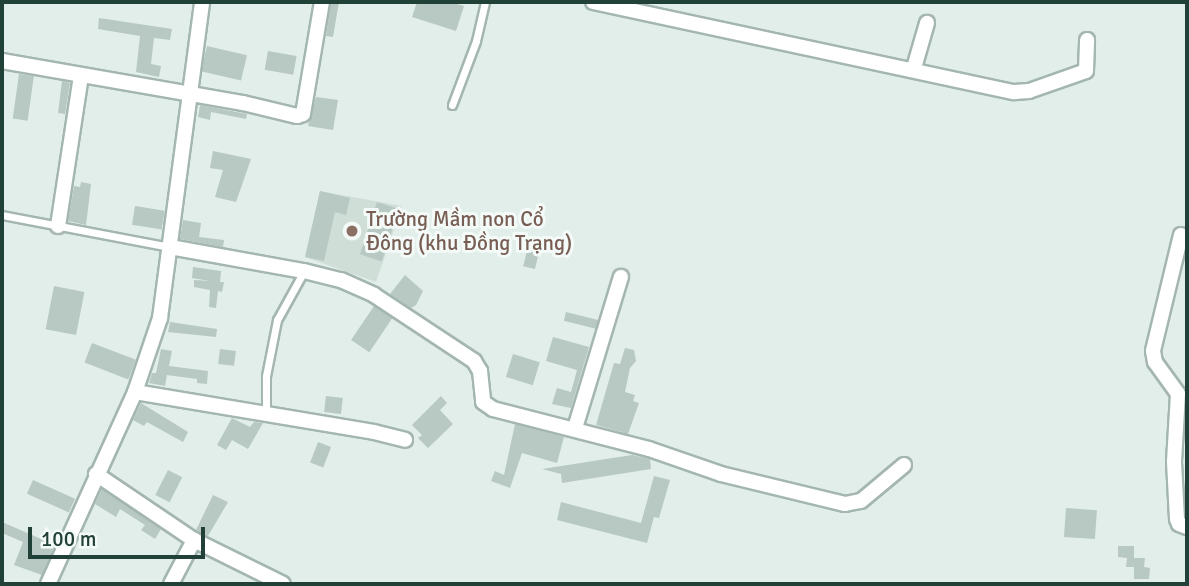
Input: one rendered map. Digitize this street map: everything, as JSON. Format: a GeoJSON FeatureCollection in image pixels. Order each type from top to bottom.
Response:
{"type":"FeatureCollection","features":[{"type":"Feature","properties":{"kind":"street"},"geometry":{"type":"LineString","coordinates":[[48,584],[135,392],[160,318],[202,2]]}},
{"type":"Feature","properties":{"kind":"street"},"geometry":{"type":"LineString","coordinates":[[2,61],[190,96],[243,103],[297,116],[303,114],[322,2]]}},
{"type":"Feature","properties":{"kind":"street"},"geometry":{"type":"LineString","coordinates":[[593,2],[914,68],[1014,92],[1029,91],[1086,71],[1087,40]]}},
{"type":"Feature","properties":{"kind":"street"},"geometry":{"type":"LineString","coordinates":[[914,68],[927,23]]}},
{"type":"Feature","properties":{"kind":"street"},"geometry":{"type":"LineString","coordinates":[[58,226],[81,76]]}},
{"type":"Feature","properties":{"kind":"street"},"geometry":{"type":"LineString","coordinates":[[1181,235],[1153,351],[1155,362],[1178,394],[1174,462],[1177,519],[1181,526],[1187,527]]}},
{"type":"Feature","properties":{"kind":"street"},"geometry":{"type":"LineString","coordinates":[[170,247],[304,271],[341,280],[374,295],[478,365],[482,397],[493,409],[575,428],[722,474],[845,504],[861,501],[904,466]]}},
{"type":"Feature","properties":{"kind":"street"},"geometry":{"type":"LineString","coordinates":[[575,428],[621,277]]}},
{"type":"Feature","properties":{"kind":"street"},"geometry":{"type":"LineString","coordinates":[[135,392],[384,433],[405,440]]}},
{"type":"Feature","properties":{"kind":"street"},"geometry":{"type":"LineString","coordinates":[[96,474],[194,540],[284,584]]}},
{"type":"Feature","properties":{"kind":"street"},"geometry":{"type":"LineString","coordinates":[[171,584],[194,540]]}},
{"type":"Feature","properties":{"kind":"lane"},"geometry":{"type":"LineString","coordinates":[[452,105],[476,41],[485,2]]}},
{"type":"Feature","properties":{"kind":"lane"},"geometry":{"type":"LineString","coordinates":[[2,215],[170,247]]}},
{"type":"Feature","properties":{"kind":"lane"},"geometry":{"type":"LineString","coordinates":[[266,415],[266,376],[277,320],[304,271]]}},
{"type":"Feature","properties":{"kind":"shaded area","name":"Trường Mầm non Cổ Đông (khu Đồng Trạng)"},"geometry":{"type":"Polygon","coordinates":[[[320,191],[402,206],[376,282],[305,257],[320,191]]]}},
{"type":"Feature","properties":{"kind":"building"},"geometry":{"type":"Polygon","coordinates":[[[331,2],[339,2],[333,37],[326,36],[331,2]]]}},
{"type":"Feature","properties":{"kind":"building"},"geometry":{"type":"Polygon","coordinates":[[[417,2],[450,2],[464,6],[456,31],[412,17],[417,2]]]}},
{"type":"Feature","properties":{"kind":"building"},"geometry":{"type":"Polygon","coordinates":[[[99,18],[172,29],[170,40],[154,38],[151,64],[161,66],[159,77],[136,72],[140,36],[98,29],[99,18]]]}},
{"type":"Feature","properties":{"kind":"building"},"geometry":{"type":"Polygon","coordinates":[[[207,46],[247,55],[241,81],[201,71],[207,46]]]}},
{"type":"Feature","properties":{"kind":"building"},"geometry":{"type":"Polygon","coordinates":[[[268,51],[297,56],[293,75],[265,70],[268,51]]]}},
{"type":"Feature","properties":{"kind":"building"},"geometry":{"type":"Polygon","coordinates":[[[19,74],[34,76],[28,121],[13,119],[19,74]]]}},
{"type":"Feature","properties":{"kind":"building"},"geometry":{"type":"Polygon","coordinates":[[[62,81],[70,83],[65,114],[58,113],[62,81]]]}},
{"type":"Feature","properties":{"kind":"building"},"geometry":{"type":"Polygon","coordinates":[[[316,97],[338,100],[333,130],[308,126],[316,97]]]}},
{"type":"Feature","properties":{"kind":"building"},"geometry":{"type":"Polygon","coordinates":[[[200,105],[247,114],[246,119],[211,112],[210,120],[198,117],[200,105]]]}},
{"type":"Feature","properties":{"kind":"building"},"geometry":{"type":"Polygon","coordinates":[[[213,151],[251,159],[236,202],[215,197],[223,170],[210,168],[213,151]]]}},
{"type":"Feature","properties":{"kind":"building"},"geometry":{"type":"Polygon","coordinates":[[[81,182],[91,184],[86,225],[68,221],[74,186],[80,187],[81,182]]]}},
{"type":"Feature","properties":{"kind":"building"},"geometry":{"type":"Polygon","coordinates":[[[320,191],[350,198],[346,215],[335,212],[324,261],[305,257],[320,191]]]}},
{"type":"Feature","properties":{"kind":"building"},"geometry":{"type":"Polygon","coordinates":[[[377,202],[399,209],[382,261],[360,254],[377,202]]]}},
{"type":"Feature","properties":{"kind":"building"},"geometry":{"type":"Polygon","coordinates":[[[135,206],[165,211],[162,229],[132,225],[135,206]]]}},
{"type":"Feature","properties":{"kind":"building"},"geometry":{"type":"Polygon","coordinates":[[[183,220],[201,223],[199,237],[224,240],[223,247],[180,239],[183,220]]]}},
{"type":"Feature","properties":{"kind":"building"},"geometry":{"type":"Polygon","coordinates":[[[530,239],[542,242],[535,269],[523,266],[530,239]]]}},
{"type":"Feature","properties":{"kind":"building"},"geometry":{"type":"Polygon","coordinates":[[[193,267],[221,271],[220,282],[224,282],[222,292],[218,291],[216,308],[209,307],[210,290],[194,287],[194,280],[210,281],[192,278],[193,267]]]}},
{"type":"Feature","properties":{"kind":"building"},"geometry":{"type":"Polygon","coordinates":[[[405,275],[423,291],[416,305],[411,308],[390,294],[405,275]]]}},
{"type":"Feature","properties":{"kind":"building"},"geometry":{"type":"Polygon","coordinates":[[[54,286],[84,292],[76,335],[46,329],[54,286]]]}},
{"type":"Feature","properties":{"kind":"building"},"geometry":{"type":"Polygon","coordinates":[[[374,306],[392,318],[369,352],[351,340],[374,306]]]}},
{"type":"Feature","properties":{"kind":"building"},"geometry":{"type":"Polygon","coordinates":[[[566,312],[598,320],[596,329],[564,321],[566,312]]]}},
{"type":"Feature","properties":{"kind":"building"},"geometry":{"type":"Polygon","coordinates":[[[170,322],[217,329],[216,337],[168,332],[170,322]]]}},
{"type":"Feature","properties":{"kind":"building"},"geometry":{"type":"Polygon","coordinates":[[[553,337],[589,347],[571,408],[552,404],[557,388],[571,392],[577,370],[546,361],[553,337]]]}},
{"type":"Feature","properties":{"kind":"building"},"geometry":{"type":"Polygon","coordinates":[[[92,343],[136,360],[128,379],[84,363],[92,343]]]}},
{"type":"Feature","properties":{"kind":"building"},"geometry":{"type":"Polygon","coordinates":[[[625,348],[634,350],[636,361],[630,368],[625,392],[635,395],[633,401],[639,403],[628,434],[596,425],[614,363],[620,364],[625,348]]]}},
{"type":"Feature","properties":{"kind":"building"},"geometry":{"type":"Polygon","coordinates":[[[161,349],[172,351],[169,366],[208,371],[207,384],[197,383],[197,379],[167,375],[165,386],[149,383],[152,373],[156,373],[161,349]]]}},
{"type":"Feature","properties":{"kind":"building"},"geometry":{"type":"Polygon","coordinates":[[[220,349],[236,351],[234,366],[218,364],[220,349]]]}},
{"type":"Feature","properties":{"kind":"building"},"geometry":{"type":"Polygon","coordinates":[[[513,354],[540,362],[533,385],[506,377],[513,354]]]}},
{"type":"Feature","properties":{"kind":"building"},"geometry":{"type":"Polygon","coordinates":[[[326,396],[343,398],[341,414],[324,412],[326,396]]]}},
{"type":"Feature","properties":{"kind":"building"},"geometry":{"type":"Polygon","coordinates":[[[441,396],[447,403],[440,410],[453,424],[428,448],[418,438],[422,435],[412,425],[441,396]]]}},
{"type":"Feature","properties":{"kind":"building"},"geometry":{"type":"Polygon","coordinates":[[[141,403],[188,432],[183,442],[147,422],[144,426],[133,420],[141,403]]]}},
{"type":"Feature","properties":{"kind":"building"},"geometry":{"type":"Polygon","coordinates":[[[232,418],[250,427],[254,422],[263,423],[248,449],[232,440],[226,450],[217,445],[232,418]]]}},
{"type":"Feature","properties":{"kind":"building"},"geometry":{"type":"Polygon","coordinates":[[[515,424],[564,437],[557,463],[522,453],[510,488],[491,481],[495,471],[504,475],[515,424]]]}},
{"type":"Feature","properties":{"kind":"building"},"geometry":{"type":"Polygon","coordinates":[[[318,442],[331,447],[323,468],[310,463],[318,442]]]}},
{"type":"Feature","properties":{"kind":"building"},"geometry":{"type":"Polygon","coordinates":[[[632,455],[650,459],[651,469],[562,483],[561,474],[542,469],[632,455]]]}},
{"type":"Feature","properties":{"kind":"building"},"geometry":{"type":"Polygon","coordinates":[[[168,470],[182,477],[170,502],[155,495],[168,470]]]}},
{"type":"Feature","properties":{"kind":"building"},"geometry":{"type":"Polygon","coordinates":[[[654,476],[670,480],[659,518],[654,517],[647,543],[557,520],[561,502],[641,523],[654,476]]]}},
{"type":"Feature","properties":{"kind":"building"},"geometry":{"type":"Polygon","coordinates":[[[33,480],[75,499],[69,512],[27,494],[33,480]]]}},
{"type":"Feature","properties":{"kind":"building"},"geometry":{"type":"Polygon","coordinates":[[[102,489],[161,529],[155,539],[141,530],[145,525],[120,509],[116,517],[95,504],[102,489]]]}},
{"type":"Feature","properties":{"kind":"building"},"geometry":{"type":"Polygon","coordinates":[[[213,495],[228,502],[208,536],[196,530],[213,495]]]}},
{"type":"Feature","properties":{"kind":"building"},"geometry":{"type":"Polygon","coordinates":[[[1066,508],[1097,510],[1095,539],[1064,537],[1066,508]]]}},
{"type":"Feature","properties":{"kind":"building"},"geometry":{"type":"Polygon","coordinates":[[[2,522],[55,545],[42,575],[14,565],[23,542],[2,533],[2,522]]]}},
{"type":"Feature","properties":{"kind":"building"},"geometry":{"type":"Polygon","coordinates":[[[1118,546],[1134,546],[1134,558],[1145,558],[1144,567],[1150,568],[1149,579],[1134,579],[1134,567],[1126,567],[1127,558],[1118,557],[1118,546]]]}},
{"type":"Feature","properties":{"kind":"place","name":"Trường Mầm non Cổ Đông (khu Đồng Trạng)"},"geometry":{"type":"Point","coordinates":[352,231]}}]}
